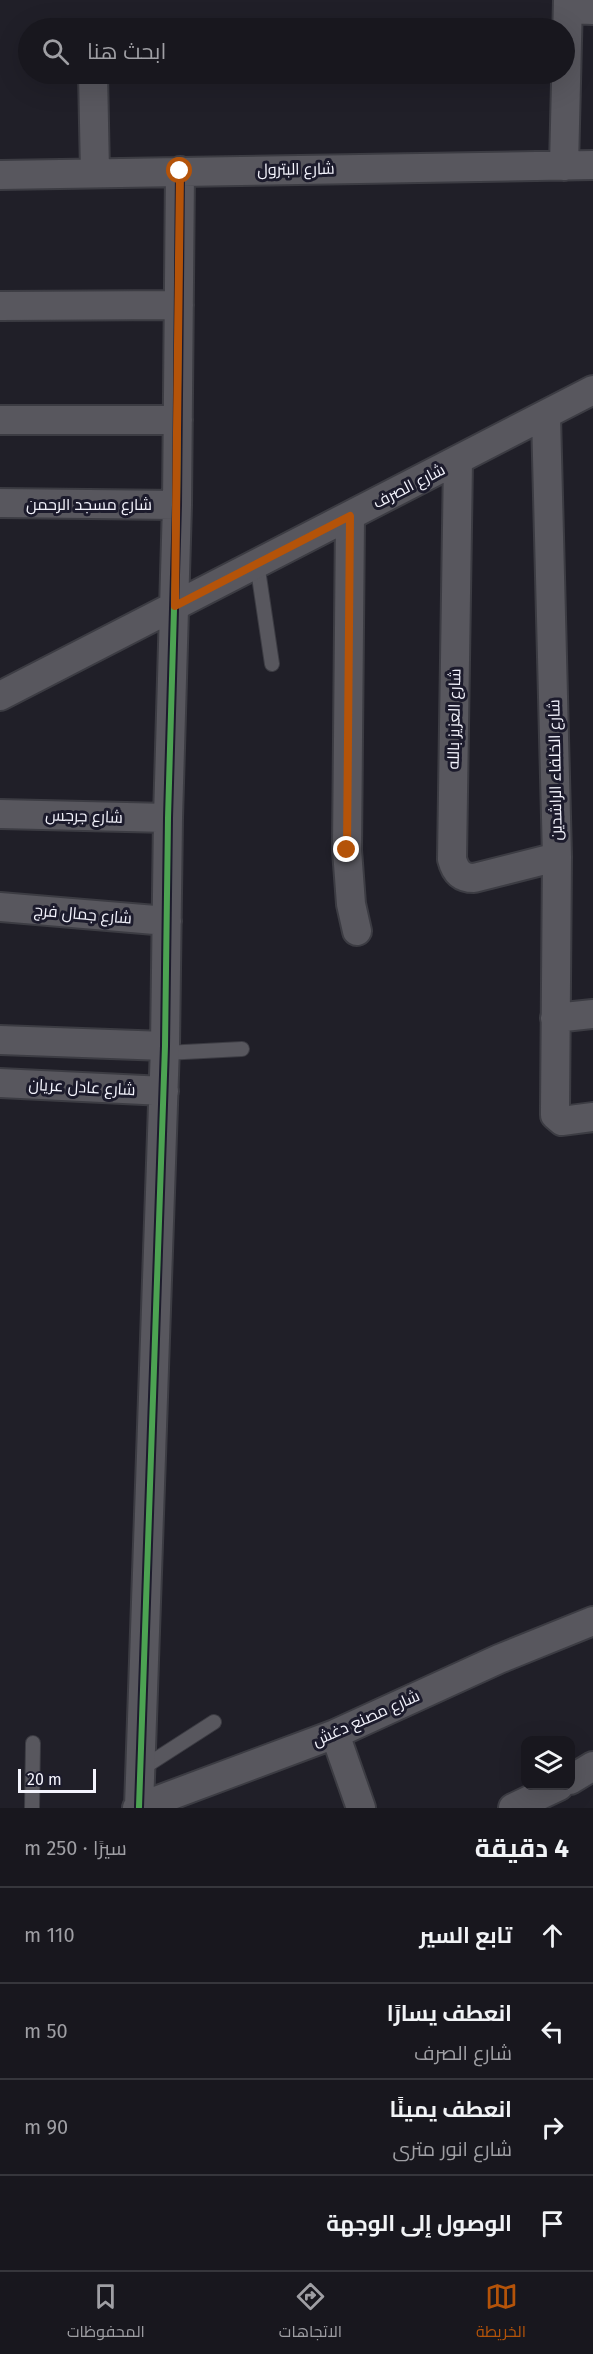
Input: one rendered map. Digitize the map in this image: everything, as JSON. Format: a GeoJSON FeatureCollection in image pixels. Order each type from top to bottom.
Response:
{"type":"FeatureCollection","features":[{"type":"Feature","properties":{"kind":"street"},"geometry":{"type":"LineString","coordinates":[[93,84],[95,172]]}},
{"type":"Feature","properties":{"kind":"street"},"geometry":{"type":"LineString","coordinates":[[564,166],[565,84]]}},
{"type":"Feature","properties":{"kind":"street","name":"شارع البترول"},"geometry":{"type":"LineString","coordinates":[[0,175],[593,165]]}},
{"type":"Feature","properties":{"kind":"street"},"geometry":{"type":"LineString","coordinates":[[142,1807],[141,1769],[165,1050],[168,818],[177,505],[180,171]]}},
{"type":"Feature","properties":{"kind":"street"},"geometry":{"type":"LineString","coordinates":[[0,306],[179,304]]}},
{"type":"Feature","properties":{"kind":"street","name":"شارع الصرف"},"geometry":{"type":"LineString","coordinates":[[0,696],[593,390]]}},
{"type":"Feature","properties":{"kind":"street","name":"شارع الخلفاء الراشدين"},"geometry":{"type":"LineString","coordinates":[[546,416],[557,857],[555,1115],[562,1121],[593,1117]]}},
{"type":"Feature","properties":{"kind":"street"},"geometry":{"type":"LineString","coordinates":[[0,420],[178,420]]}},
{"type":"Feature","properties":{"kind":"street","name":"شارع العزيز بالله"},"geometry":{"type":"LineString","coordinates":[[458,461],[452,859],[454,869],[466,878],[474,878],[557,857]]}},
{"type":"Feature","properties":{"kind":"street","name":"شارع مسجد الرحمن"},"geometry":{"type":"LineString","coordinates":[[0,503],[177,505]]}},
{"type":"Feature","properties":{"kind":"street"},"geometry":{"type":"LineString","coordinates":[[350,516],[347,850],[351,904],[357,931]]}},
{"type":"Feature","properties":{"kind":"street","name":"شارع جرجس"},"geometry":{"type":"LineString","coordinates":[[0,814],[168,818]]}},
{"type":"Feature","properties":{"kind":"street","name":"شارع جمال فرج"},"geometry":{"type":"LineString","coordinates":[[0,908],[167,921]]}},
{"type":"Feature","properties":{"kind":"street"},"geometry":{"type":"LineString","coordinates":[[555,1018],[593,1014]]}},
{"type":"Feature","properties":{"kind":"street"},"geometry":{"type":"LineString","coordinates":[[0,1040],[165,1050]]}},
{"type":"Feature","properties":{"kind":"street","name":"شارع عادل عريان"},"geometry":{"type":"LineString","coordinates":[[0,1083],[164,1091]]}},
{"type":"Feature","properties":{"kind":"street","name":"شارع مصنع دغش"},"geometry":{"type":"LineString","coordinates":[[142,1807],[335,1734],[499,1659],[593,1621]]}},
{"type":"Feature","properties":{"kind":"street"},"geometry":{"type":"LineString","coordinates":[[335,1734],[361,1808]]}},
{"type":"Feature","properties":{"kind":"street"},"geometry":{"type":"LineString","coordinates":[[575,1777],[593,1766]]}},
{"type":"Feature","properties":{"kind":"street"},"geometry":{"type":"LineString","coordinates":[[513,1808],[550,1790]]}},
{"type":"Feature","properties":{"kind":"street"},"geometry":{"type":"LineString","coordinates":[[560,1808],[566,1790]]}},
{"type":"Feature","properties":{"kind":"lane"},"geometry":{"type":"LineString","coordinates":[[257,563],[272,664]]}},
{"type":"Feature","properties":{"kind":"lane"},"geometry":{"type":"LineString","coordinates":[[165,1050],[242,1049]]}},
{"type":"Feature","properties":{"kind":"lane"},"geometry":{"type":"LineString","coordinates":[[141,1769],[214,1722]]}},
{"type":"Feature","properties":{"kind":"lane"},"geometry":{"type":"LineString","coordinates":[[32,1808],[33,1743]]}},
{"type":"Feature","properties":{"kind":"cycle path"},"geometry":{"type":"LineString","coordinates":[[139,1807],[165,1046],[168,818],[177,505],[180,171]]}},
{"type":"Feature","properties":{"kind":"route"},"geometry":{"type":"LineString","coordinates":[[180,171],[175,606],[350,516],[347,850]]}}]}
